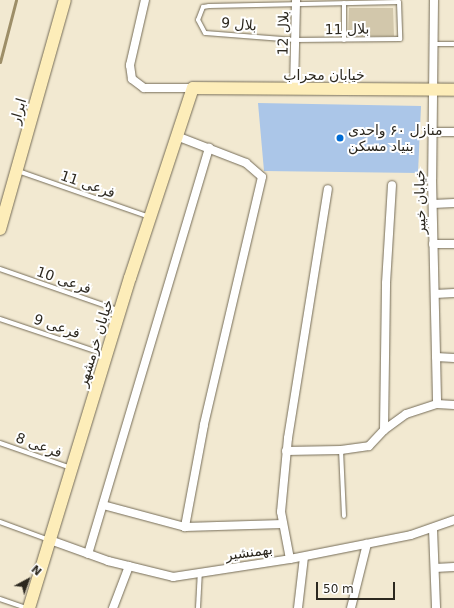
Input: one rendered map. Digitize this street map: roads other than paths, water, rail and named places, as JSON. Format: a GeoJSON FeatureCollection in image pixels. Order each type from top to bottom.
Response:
{"type":"FeatureCollection","features":[{"type":"Feature","properties":{"kind":"street","name":"ابرار"},"geometry":{"type":"LineString","coordinates":[[0,229],[65,0]]}},
{"type":"Feature","properties":{"kind":"street"},"geometry":{"type":"LineString","coordinates":[[145,0],[130,65],[132,79],[144,88],[193,88]]}},
{"type":"Feature","properties":{"kind":"street","name":"خیابان خیبر"},"geometry":{"type":"LineString","coordinates":[[434,0],[432,132],[437,404]]}},
{"type":"Feature","properties":{"kind":"street","name":"بلال 12"},"geometry":{"type":"LineString","coordinates":[[294,90],[296,2]]}},
{"type":"Feature","properties":{"kind":"street","name":"خیابان محراب"},"geometry":{"type":"LineString","coordinates":[[193,88],[294,90],[454,90]]}},
{"type":"Feature","properties":{"kind":"street","name":"خیابان خرمشهر"},"geometry":{"type":"LineString","coordinates":[[27,608],[50,540],[120,311],[179,137],[193,88]]}},
{"type":"Feature","properties":{"kind":"street"},"geometry":{"type":"LineString","coordinates":[[432,132],[454,132]]}},
{"type":"Feature","properties":{"kind":"street"},"geometry":{"type":"LineString","coordinates":[[179,137],[246,163],[262,176],[204,425],[185,527]]}},
{"type":"Feature","properties":{"kind":"street"},"geometry":{"type":"LineString","coordinates":[[88,554],[209,148]]}},
{"type":"Feature","properties":{"kind":"street"},"geometry":{"type":"LineString","coordinates":[[384,430],[386,283],[392,185]]}},
{"type":"Feature","properties":{"kind":"street"},"geometry":{"type":"LineString","coordinates":[[290,559],[281,512],[286,451],[328,189]]}},
{"type":"Feature","properties":{"kind":"street"},"geometry":{"type":"LineString","coordinates":[[433,204],[454,203]]}},
{"type":"Feature","properties":{"kind":"street"},"geometry":{"type":"LineString","coordinates":[[434,244],[454,244]]}},
{"type":"Feature","properties":{"kind":"street"},"geometry":{"type":"LineString","coordinates":[[434,294],[454,294]]}},
{"type":"Feature","properties":{"kind":"street"},"geometry":{"type":"LineString","coordinates":[[436,358],[454,358]]}},
{"type":"Feature","properties":{"kind":"street"},"geometry":{"type":"LineString","coordinates":[[286,451],[341,450],[368,446],[384,430],[406,414],[437,404],[454,405]]}},
{"type":"Feature","properties":{"kind":"street"},"geometry":{"type":"LineString","coordinates":[[103,505],[185,527],[283,524]]}},
{"type":"Feature","properties":{"kind":"street","name":"بهمنشیر"},"geometry":{"type":"LineString","coordinates":[[50,540],[88,554],[173,577],[304,557],[433,529],[454,520]]}},
{"type":"Feature","properties":{"kind":"street"},"geometry":{"type":"LineString","coordinates":[[433,529],[436,608]]}},
{"type":"Feature","properties":{"kind":"street"},"geometry":{"type":"LineString","coordinates":[[351,608],[367,544]]}},
{"type":"Feature","properties":{"kind":"street"},"geometry":{"type":"LineString","coordinates":[[298,608],[304,557]]}},
{"type":"Feature","properties":{"kind":"street"},"geometry":{"type":"LineString","coordinates":[[113,608],[129,566]]}},
{"type":"Feature","properties":{"kind":"street"},"geometry":{"type":"LineString","coordinates":[[435,568],[454,567]]}},
{"type":"Feature","properties":{"kind":"lane"},"geometry":{"type":"LineString","coordinates":[[296,2],[344,3],[344,40]]}},
{"type":"Feature","properties":{"kind":"lane","name":"بلال 9"},"geometry":{"type":"LineString","coordinates":[[295,40],[205,33],[198,20],[203,7],[296,2]]}},
{"type":"Feature","properties":{"kind":"lane","name":"بلال 11"},"geometry":{"type":"LineString","coordinates":[[295,40],[400,39],[399,2],[344,3]]}},
{"type":"Feature","properties":{"kind":"lane"},"geometry":{"type":"LineString","coordinates":[[433,44],[454,44]]}},
{"type":"Feature","properties":{"kind":"lane","name":"فرعی 11"},"geometry":{"type":"LineString","coordinates":[[17,171],[151,218]]}},
{"type":"Feature","properties":{"kind":"lane","name":"فرعی 10"},"geometry":{"type":"LineString","coordinates":[[0,269],[120,311]]}},
{"type":"Feature","properties":{"kind":"lane","name":"فرعی 9"},"geometry":{"type":"LineString","coordinates":[[0,318],[107,355]]}},
{"type":"Feature","properties":{"kind":"lane","name":"فرعی 8"},"geometry":{"type":"LineString","coordinates":[[0,443],[72,468]]}},
{"type":"Feature","properties":{"kind":"lane"},"geometry":{"type":"LineString","coordinates":[[341,450],[344,516]]}},
{"type":"Feature","properties":{"kind":"lane"},"geometry":{"type":"LineString","coordinates":[[0,522],[50,540]]}},
{"type":"Feature","properties":{"kind":"lane"},"geometry":{"type":"LineString","coordinates":[[198,608],[200,573]]}},
{"type":"Feature","properties":{"kind":"lane"},"geometry":{"type":"LineString","coordinates":[[0,599],[27,608]]}},
{"type":"Feature","properties":{"kind":"waterway"},"geometry":{"type":"LineString","coordinates":[[0,62],[16,0]]}},
{"type":"Feature","properties":{"kind":"place","name":"منازل ۶۰ واحدی بنیاد مسکن"},"geometry":{"type":"Point","coordinates":[340,138]}}]}
